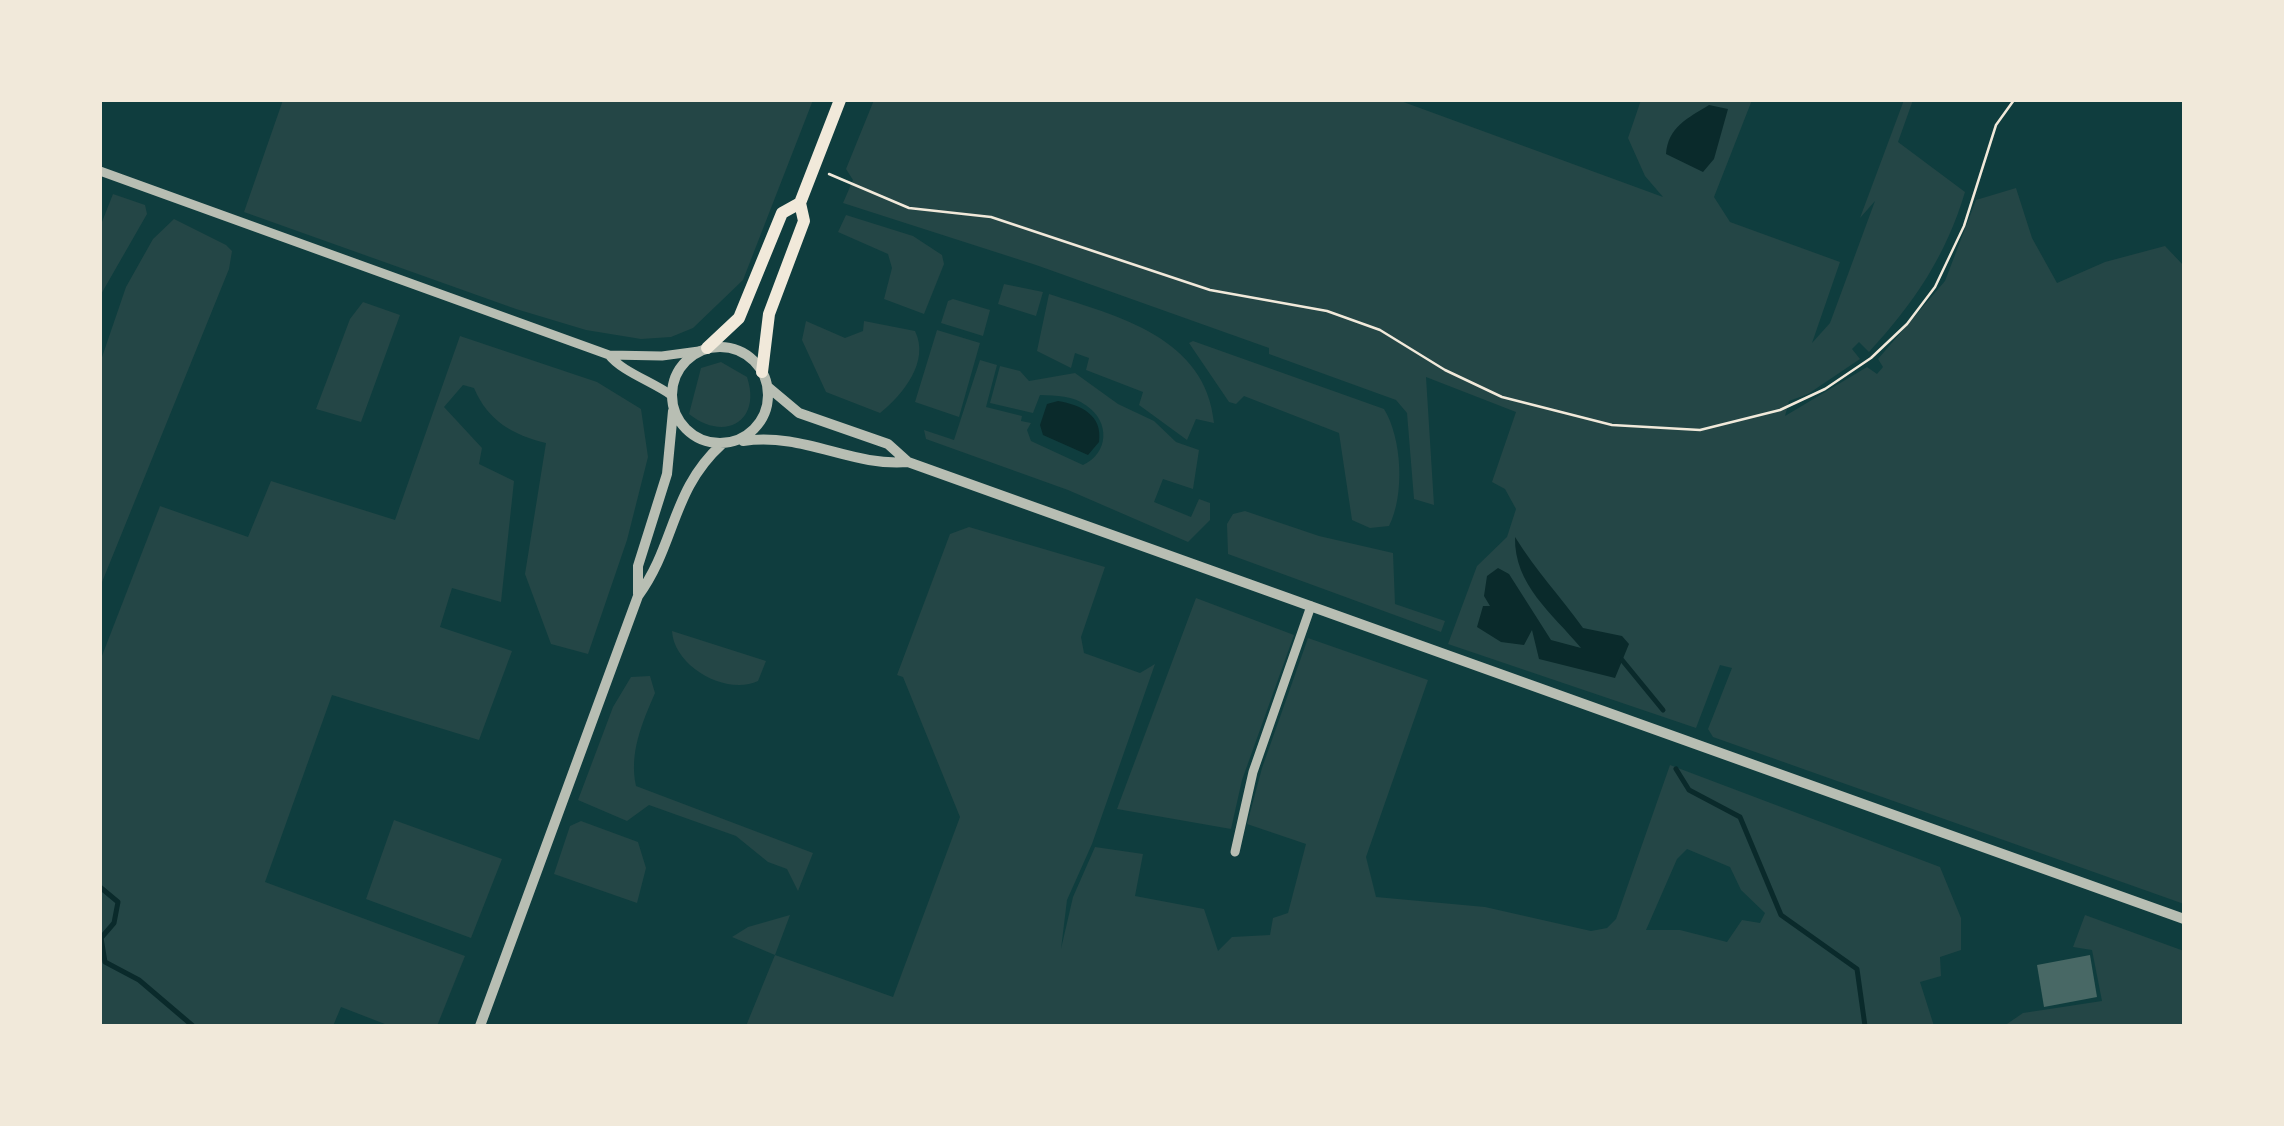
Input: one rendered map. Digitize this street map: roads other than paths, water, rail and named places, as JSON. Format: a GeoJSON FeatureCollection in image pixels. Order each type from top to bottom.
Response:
{"type":"FeatureCollection","features":[{"type":"Feature","properties":{"kind":"main road"},"geometry":{"type":"LineString","coordinates":[[762,372],[769,314],[804,221],[800,203],[840,100]]}},
{"type":"Feature","properties":{"kind":"main road"},"geometry":{"type":"LineString","coordinates":[[703,350],[740,318],[782,213],[800,203]]}},
{"type":"Feature","properties":{"kind":"street"},"geometry":{"type":"LineString","coordinates":[[100,171],[609,354],[662,356],[739,350],[762,372],[768,386],[799,413],[888,444],[908,462],[2184,919]]}},
{"type":"Feature","properties":{"kind":"street"},"geometry":{"type":"LineString","coordinates":[[638,596],[638,566],[667,474],[671,396],[678,369],[703,350]]}},
{"type":"Feature","properties":{"kind":"street"},"geometry":{"type":"LineString","coordinates":[[609,354],[616,364],[639,373],[671,396]]}},
{"type":"Feature","properties":{"kind":"street"},"geometry":{"type":"LineString","coordinates":[[480,1026],[638,596],[655,572],[690,479],[728,443],[746,436],[764,414],[768,386]]}},
{"type":"Feature","properties":{"kind":"street"},"geometry":{"type":"LineString","coordinates":[[673,410],[692,436],[728,443],[790,440],[820,444],[881,464],[908,462]]}},
{"type":"Feature","properties":{"kind":"street"},"geometry":{"type":"LineString","coordinates":[[1235,852],[1253,772],[1311,606]]}},
{"type":"Feature","properties":{"kind":"waterway"},"geometry":{"type":"LineString","coordinates":[[1622,660],[1663,710]]}},
{"type":"Feature","properties":{"kind":"waterway"},"geometry":{"type":"LineString","coordinates":[[1676,769],[1689,790],[1740,817],[1781,915],[1857,969],[1865,1026]]}},
{"type":"Feature","properties":{"kind":"waterway"},"geometry":{"type":"LineString","coordinates":[[100,887],[118,902],[114,923],[101,938],[105,962],[139,980],[193,1026]]}}]}
